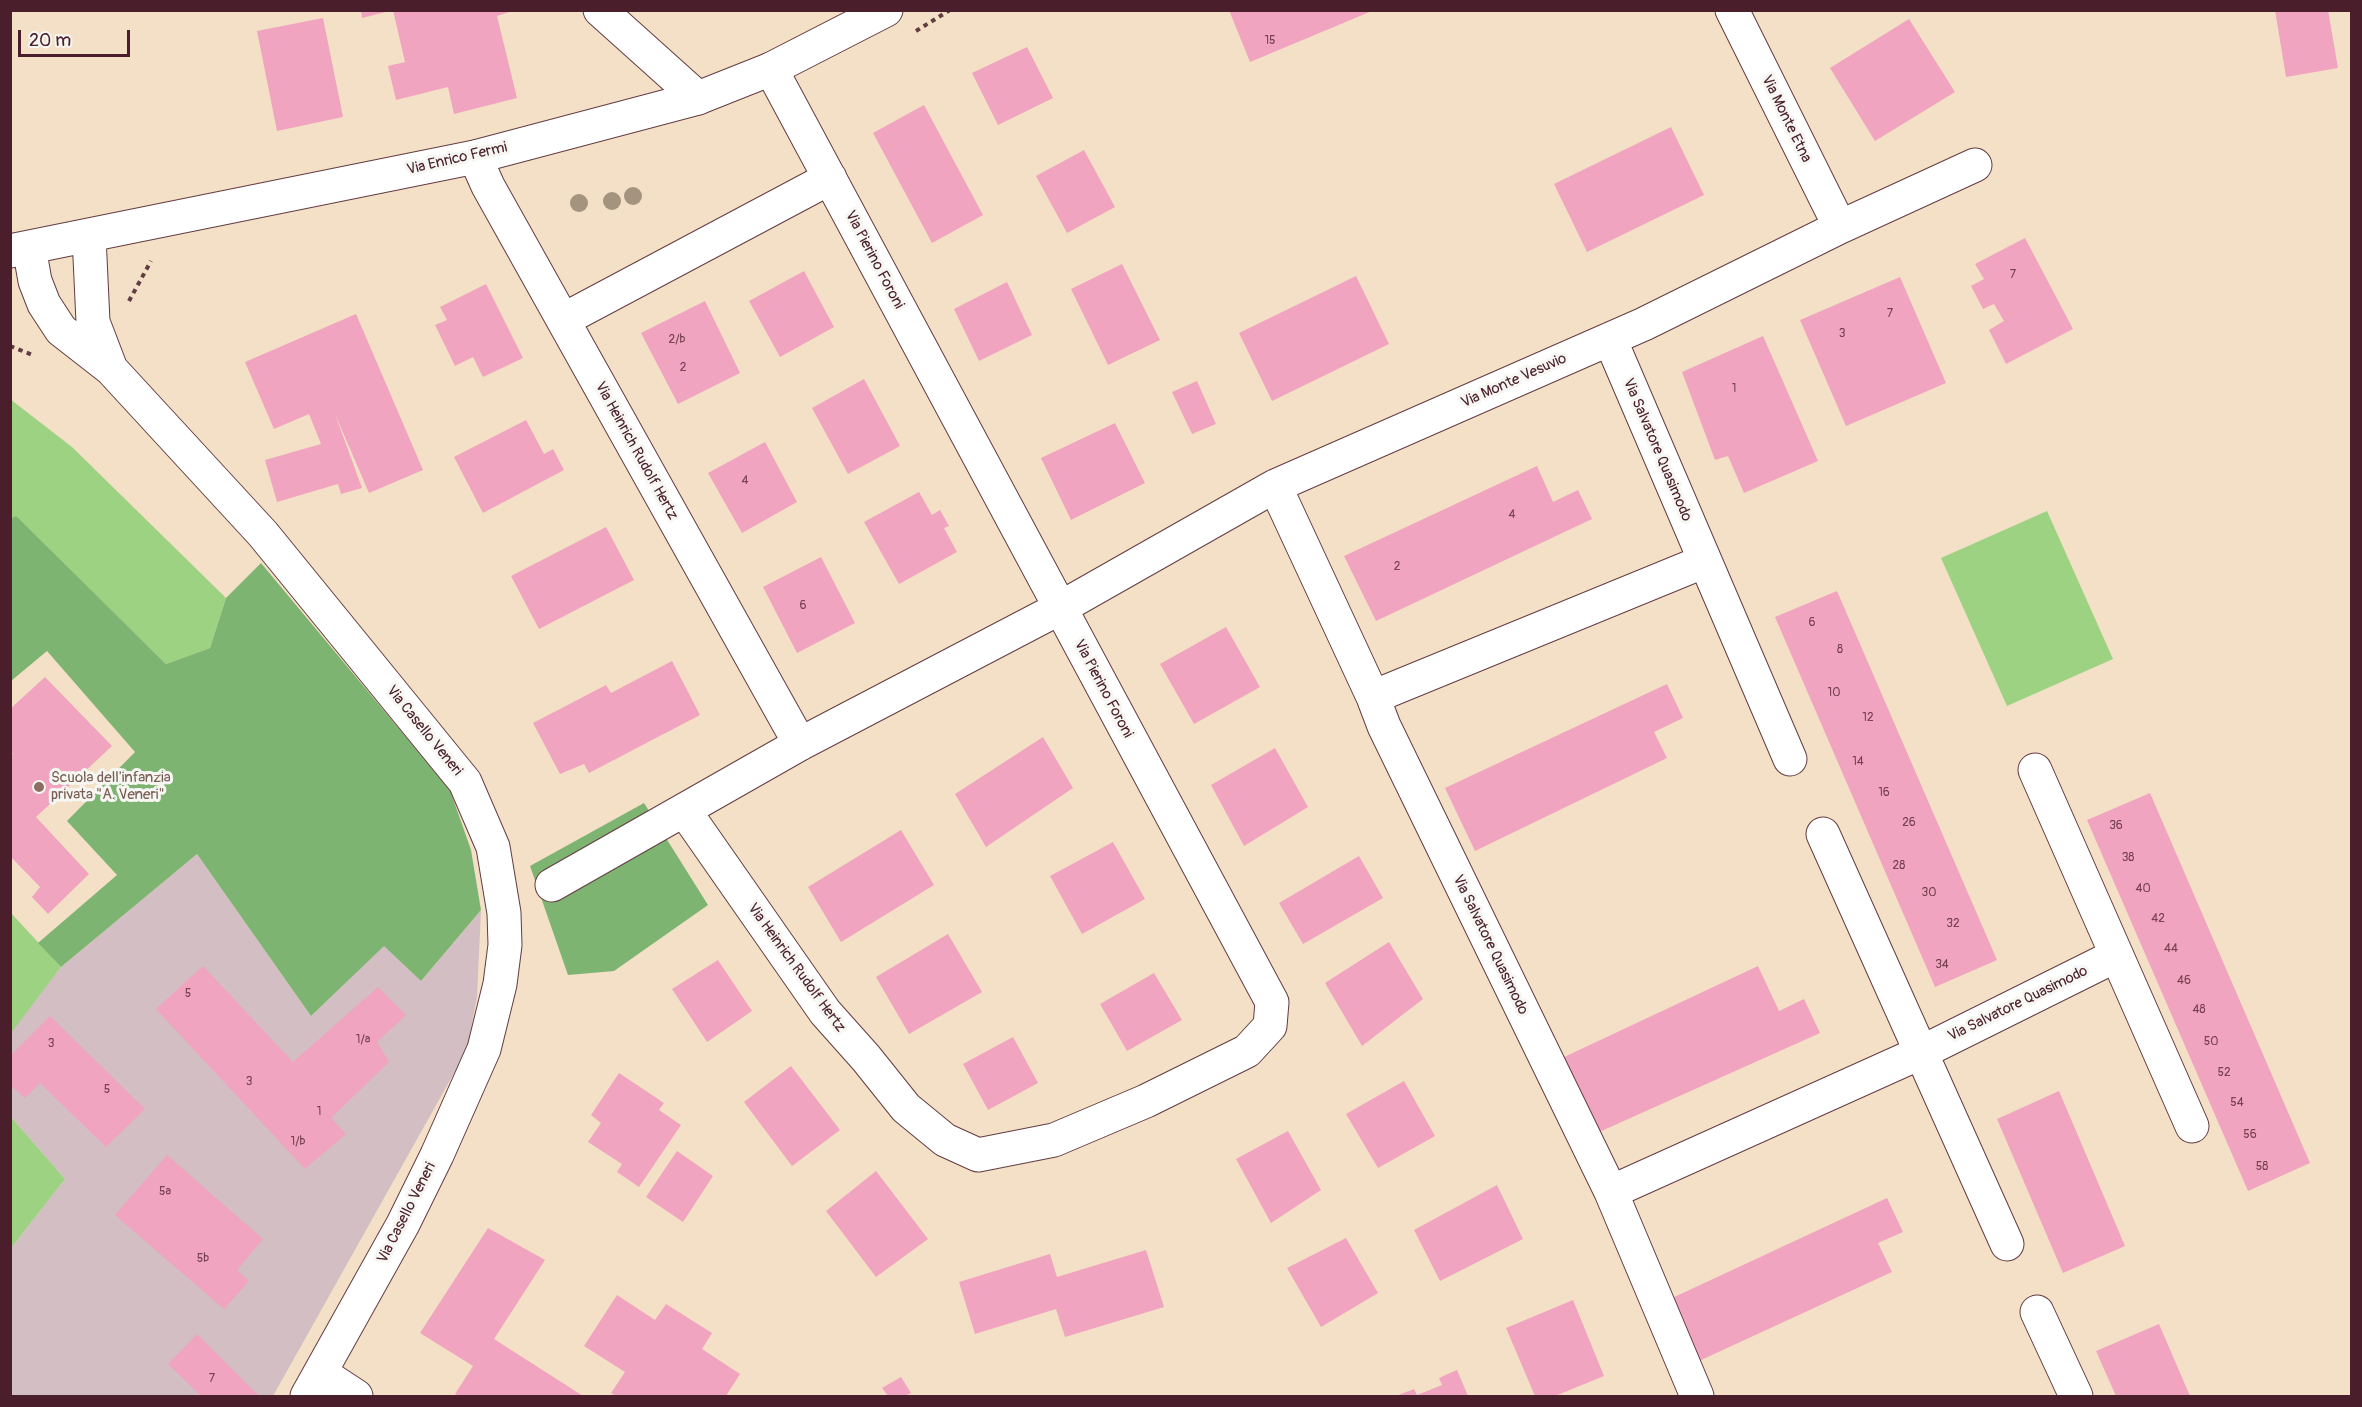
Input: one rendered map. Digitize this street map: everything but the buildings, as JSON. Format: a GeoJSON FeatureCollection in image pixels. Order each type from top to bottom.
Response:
{"type":"FeatureCollection","features":[{"type":"Feature","properties":{"kind":"street"},"geometry":{"type":"LineString","coordinates":[[600,10],[698,98]]}},
{"type":"Feature","properties":{"kind":"street","name":"Via Enrico Fermi"},"geometry":{"type":"LineString","coordinates":[[20,249],[475,157],[698,98],[771,69],[886,10]]}},
{"type":"Feature","properties":{"kind":"street","name":"Via Monte Etna"},"geometry":{"type":"LineString","coordinates":[[1732,10],[1840,227]]}},
{"type":"Feature","properties":{"kind":"street","name":"Via Pierino Foroni"},"geometry":{"type":"LineString","coordinates":[[771,69],[1272,1002],[1270,1026],[1247,1051],[1146,1101],[1054,1140],[978,1155]]}},
{"type":"Feature","properties":{"kind":"street","name":"Via Heinrich Rudolf Hertz"},"geometry":{"type":"LineString","coordinates":[[475,157],[488,186],[800,744]]}},
{"type":"Feature","properties":{"kind":"street","name":"Via Monte Vesuvio"},"geometry":{"type":"LineString","coordinates":[[1060,608],[1275,486],[1644,324],[1840,227],[1975,165]]}},
{"type":"Feature","properties":{"kind":"street"},"geometry":{"type":"LineString","coordinates":[[563,320],[830,178]]}},
{"type":"Feature","properties":{"kind":"street","name":"Via Casello Veneri"},"geometry":{"type":"LineString","coordinates":[[89,236],[93,322],[111,369]]}},
{"type":"Feature","properties":{"kind":"street","name":"Via Casello Veneri"},"geometry":{"type":"LineString","coordinates":[[20,249],[44,304],[61,330],[111,369],[263,534],[465,782],[493,847],[504,913],[505,945],[500,984],[484,1049],[437,1155],[403,1224],[314,1385]]}},
{"type":"Feature","properties":{"kind":"street","name":"Via Salvatore Quasimodo"},"geometry":{"type":"LineString","coordinates":[[1610,339],[1790,759]]}},
{"type":"Feature","properties":{"kind":"street","name":"Via Salvatore Quasimodo"},"geometry":{"type":"LineString","coordinates":[[1275,486],[1373,697],[1384,726],[1611,1192],[1697,1396]]}},
{"type":"Feature","properties":{"kind":"street"},"geometry":{"type":"LineString","coordinates":[[1373,697],[1705,561]]}},
{"type":"Feature","properties":{"kind":"street"},"geometry":{"type":"LineString","coordinates":[[552,885],[800,744],[1060,608]]}},
{"type":"Feature","properties":{"kind":"street"},"geometry":{"type":"LineString","coordinates":[[2035,770],[2115,956],[2192,1126]]}},
{"type":"Feature","properties":{"kind":"street","name":"Via Heinrich Rudolf Hertz"},"geometry":{"type":"LineString","coordinates":[[684,810],[825,1012],[906,1108],[945,1140],[978,1155]]}},
{"type":"Feature","properties":{"kind":"street"},"geometry":{"type":"LineString","coordinates":[[1823,834],[2007,1244]]}},
{"type":"Feature","properties":{"kind":"street","name":"Via Salvatore Quasimodo"},"geometry":{"type":"LineString","coordinates":[[1611,1192],[1922,1052],[2115,956]]}},
{"type":"Feature","properties":{"kind":"street"},"geometry":{"type":"LineString","coordinates":[[2037,1312],[2076,1396]]}},
{"type":"Feature","properties":{"kind":"street"},"geometry":{"type":"LineString","coordinates":[[314,1385],[356,1396]]}},
{"type":"Feature","properties":{"kind":"shaded area"},"geometry":{"type":"Polygon","coordinates":[[[197,854],[311,1016],[384,945],[421,981],[481,910],[477,997],[467,1050],[273,1396],[11,1396],[11,1248],[65,1179],[11,1117],[10,1033],[61,967],[197,854]]]}},
{"type":"Feature","properties":{"kind":"green space"},"geometry":{"type":"Polygon","coordinates":[[[10,399],[72,447],[226,598],[210,648],[166,664],[16,517],[11,519],[10,399]]]}},
{"type":"Feature","properties":{"kind":"green space"},"geometry":{"type":"Polygon","coordinates":[[[2047,511],[2113,659],[2007,706],[1941,558],[2047,511]]]}},
{"type":"Feature","properties":{"kind":"green space"},"geometry":{"type":"Polygon","coordinates":[[[16,516],[166,664],[210,648],[226,598],[261,563],[450,790],[471,850],[481,910],[421,981],[384,946],[311,1016],[197,854],[61,967],[38,943],[117,875],[67,821],[135,752],[47,651],[11,681],[10,519],[16,516]]]}},
{"type":"Feature","properties":{"kind":"green space"},"geometry":{"type":"Polygon","coordinates":[[[644,803],[708,905],[614,971],[568,975],[530,866],[644,803]]]}},
{"type":"Feature","properties":{"kind":"green space"},"geometry":{"type":"Polygon","coordinates":[[[11,913],[61,967],[11,1033],[11,913]]]}},
{"type":"Feature","properties":{"kind":"green space"},"geometry":{"type":"Polygon","coordinates":[[[11,1117],[65,1179],[10,1248],[11,1117]]]}},
{"type":"Feature","properties":{"kind":"place","name":"Scuola dell'infanzia privata \"A. Veneri\""},"geometry":{"type":"Point","coordinates":[39,787]}}]}
